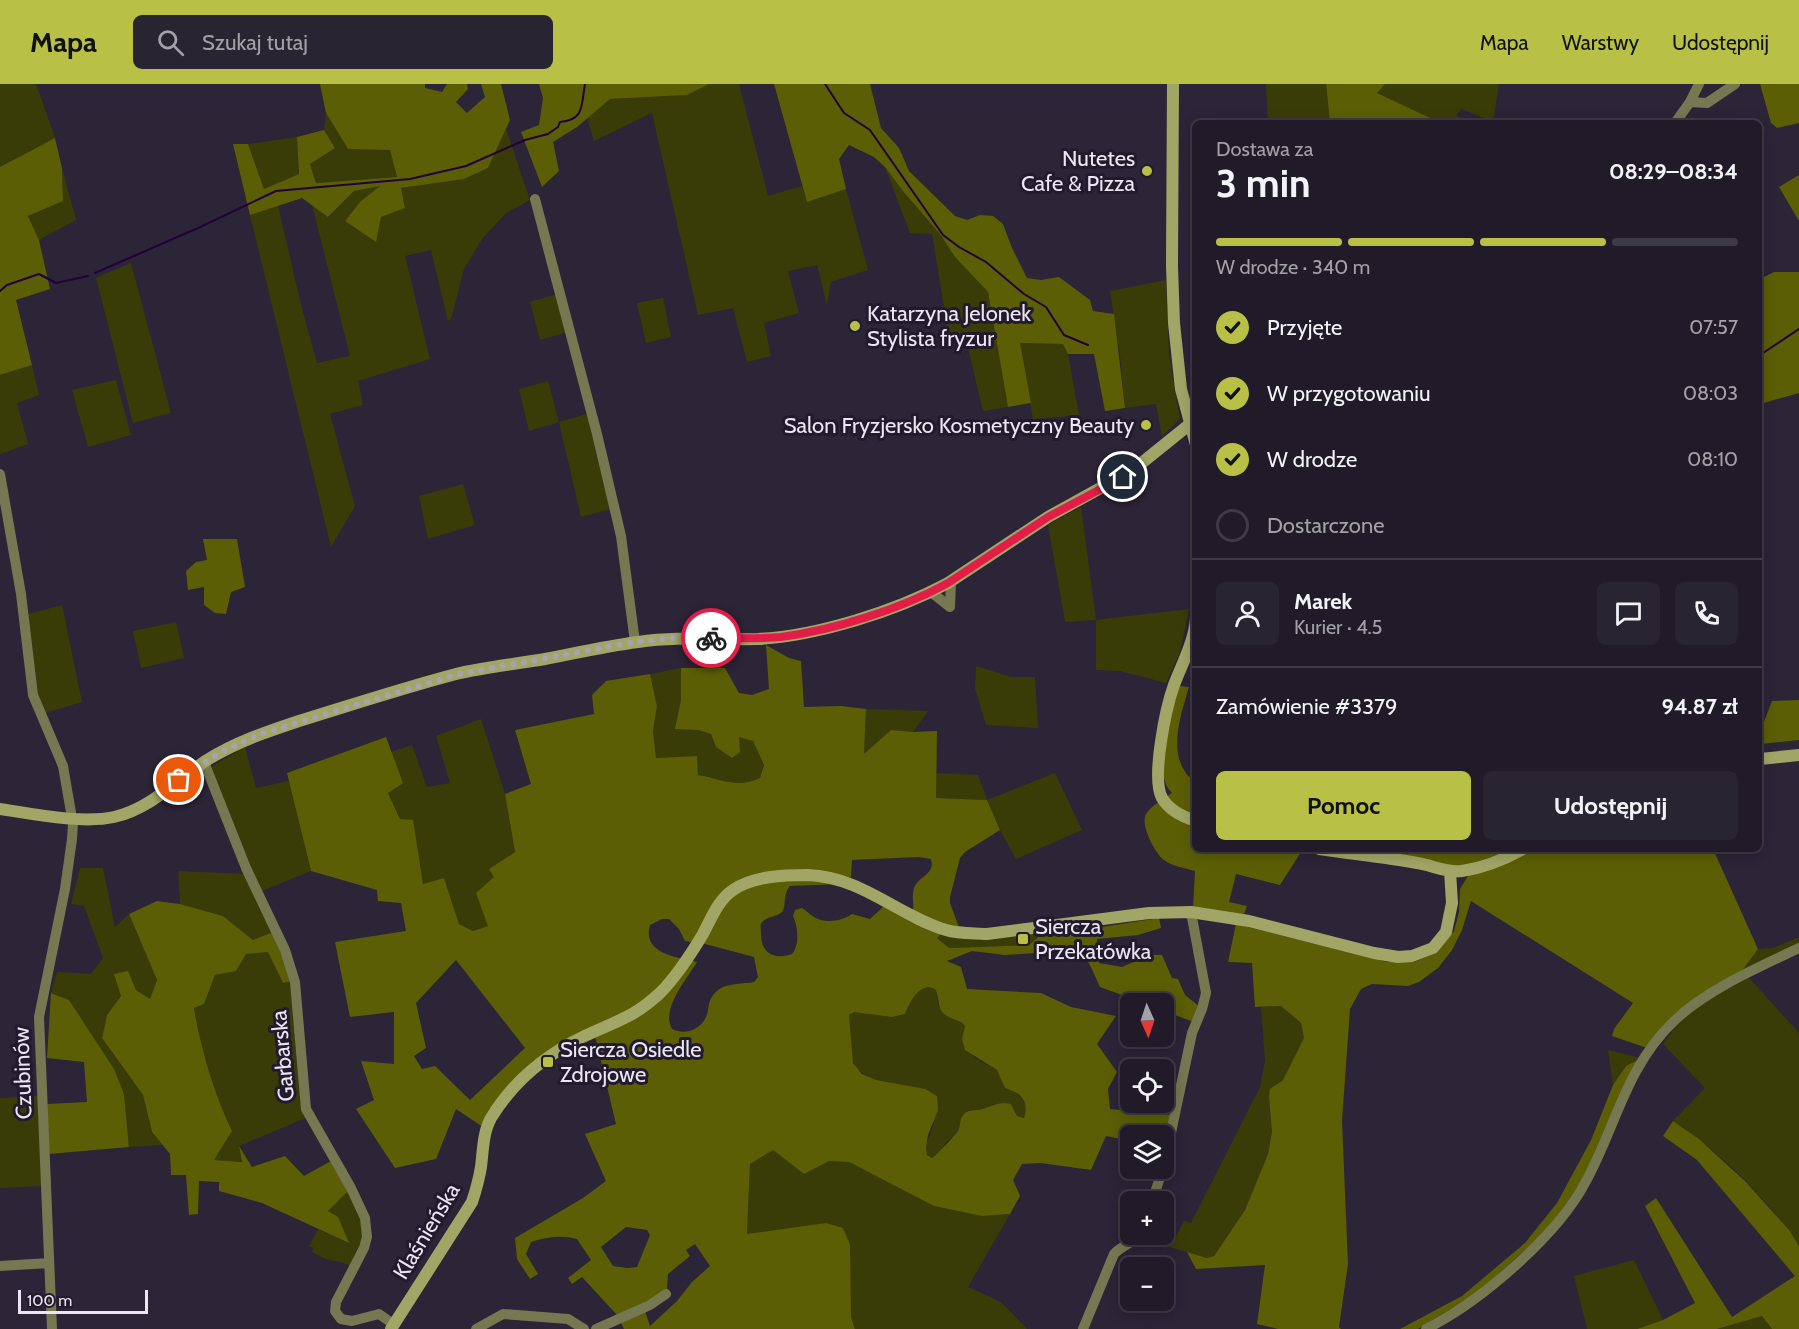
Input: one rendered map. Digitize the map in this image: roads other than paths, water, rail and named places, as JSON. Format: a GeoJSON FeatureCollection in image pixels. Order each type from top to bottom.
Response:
{"type":"FeatureCollection","features":[{"type":"Feature","properties":{"kind":"street"},"geometry":{"type":"LineString","coordinates":[[0,809],[72,818],[111,818],[136,810],[204,762],[260,734],[448,676],[635,642],[671,638],[758,639],[806,633],[863,617],[931,592],[1048,517],[1133,470],[1192,423],[1179,372],[1172,289],[1173,84]]}},
{"type":"Feature","properties":{"kind":"street"},"geometry":{"type":"LineString","coordinates":[[1677,120],[1699,84]]}},
{"type":"Feature","properties":{"kind":"street"},"geometry":{"type":"LineString","coordinates":[[1690,102],[1707,103],[1735,84]]}},
{"type":"Feature","properties":{"kind":"street"},"geometry":{"type":"LineString","coordinates":[[535,199],[597,434],[621,536],[635,642]]}},
{"type":"Feature","properties":{"kind":"street","name":"Czubinów"},"geometry":{"type":"LineString","coordinates":[[0,474],[20,583],[33,695],[63,766],[72,818],[72,839],[65,889],[39,1017],[52,1329]]}},
{"type":"Feature","properties":{"kind":"street"},"geometry":{"type":"LineString","coordinates":[[931,592],[950,607],[951,581]]}},
{"type":"Feature","properties":{"kind":"street"},"geometry":{"type":"LineString","coordinates":[[1192,636],[1173,688],[1157,767],[1159,790],[1163,799],[1179,814],[1192,819]]}},
{"type":"Feature","properties":{"kind":"street"},"geometry":{"type":"LineString","coordinates":[[1762,759],[1799,755]]}},
{"type":"Feature","properties":{"kind":"street","name":"Garbarska"},"geometry":{"type":"LineString","coordinates":[[204,762],[246,868],[285,950],[295,982],[306,1108],[351,1188],[365,1218],[367,1237],[364,1248],[336,1302],[335,1311],[341,1319],[352,1321],[379,1314],[392,1327]]}},
{"type":"Feature","properties":{"kind":"street"},"geometry":{"type":"LineString","coordinates":[[1342,852],[1403,860],[1449,871],[1478,867],[1517,852]]}},
{"type":"Feature","properties":{"kind":"street","name":"Klaśnieńska"},"geometry":{"type":"LineString","coordinates":[[392,1327],[472,1202],[486,1130],[491,1119],[527,1072],[597,1030],[622,1021],[639,1011],[662,991],[689,955],[719,904],[731,891],[742,884],[786,876],[809,875],[836,879],[860,887],[938,927],[960,933],[987,934],[1149,913],[1191,912],[1249,921],[1398,957],[1412,956],[1432,948],[1446,932],[1452,903],[1449,871]]}},
{"type":"Feature","properties":{"kind":"street"},"geometry":{"type":"LineString","coordinates":[[1173,1125],[1192,1033],[1206,993],[1191,912]]}},
{"type":"Feature","properties":{"kind":"street"},"geometry":{"type":"LineString","coordinates":[[1426,1329],[1476,1297],[1501,1277],[1566,1214],[1585,1184],[1620,1102],[1646,1053],[1673,1022],[1695,1003],[1799,948]]}},
{"type":"Feature","properties":{"kind":"street"},"geometry":{"type":"LineString","coordinates":[[1083,1329],[1114,1254],[1126,1245]]}},
{"type":"Feature","properties":{"kind":"street"},"geometry":{"type":"LineString","coordinates":[[0,1266],[49,1263]]}},
{"type":"Feature","properties":{"kind":"street"},"geometry":{"type":"LineString","coordinates":[[596,1329],[650,1305],[666,1294]]}},
{"type":"Feature","properties":{"kind":"street"},"geometry":{"type":"LineString","coordinates":[[476,1329],[503,1314],[568,1319],[584,1329]]}},
{"type":"Feature","properties":{"kind":"waterway"},"geometry":{"type":"LineString","coordinates":[[95,273],[276,191],[410,179],[466,166],[525,140],[548,134],[558,127],[560,122],[574,118],[578,115],[582,105],[585,84]]}},
{"type":"Feature","properties":{"kind":"waterway"},"geometry":{"type":"LineString","coordinates":[[825,84],[844,113],[870,130],[943,235],[986,262],[1024,294],[1046,307],[1064,335],[1088,345]]}},
{"type":"Feature","properties":{"kind":"waterway"},"geometry":{"type":"LineString","coordinates":[[0,291],[7,285],[39,274],[56,283],[88,276]]}},
{"type":"Feature","properties":{"kind":"waterway"},"geometry":{"type":"LineString","coordinates":[[1762,354],[1799,329]]}},
{"type":"Feature","properties":{"kind":"place","name":"Nutetes Cafe & Pizza"},"geometry":{"type":"Point","coordinates":[1147,171]}},
{"type":"Feature","properties":{"kind":"place","name":"Katarzyna Jelonek Stylista fryzur"},"geometry":{"type":"Point","coordinates":[855,326]}},
{"type":"Feature","properties":{"kind":"place","name":"Salon Fryzjersko Kosmetyczny Beauty"},"geometry":{"type":"Point","coordinates":[1146,425]}},
{"type":"Feature","properties":{"kind":"place","name":"Siercza Przekatówka"},"geometry":{"type":"Point","coordinates":[1023,939]}},
{"type":"Feature","properties":{"kind":"place","name":"Siercza Osiedle Zdrojowe"},"geometry":{"type":"Point","coordinates":[548,1062]}}]}
